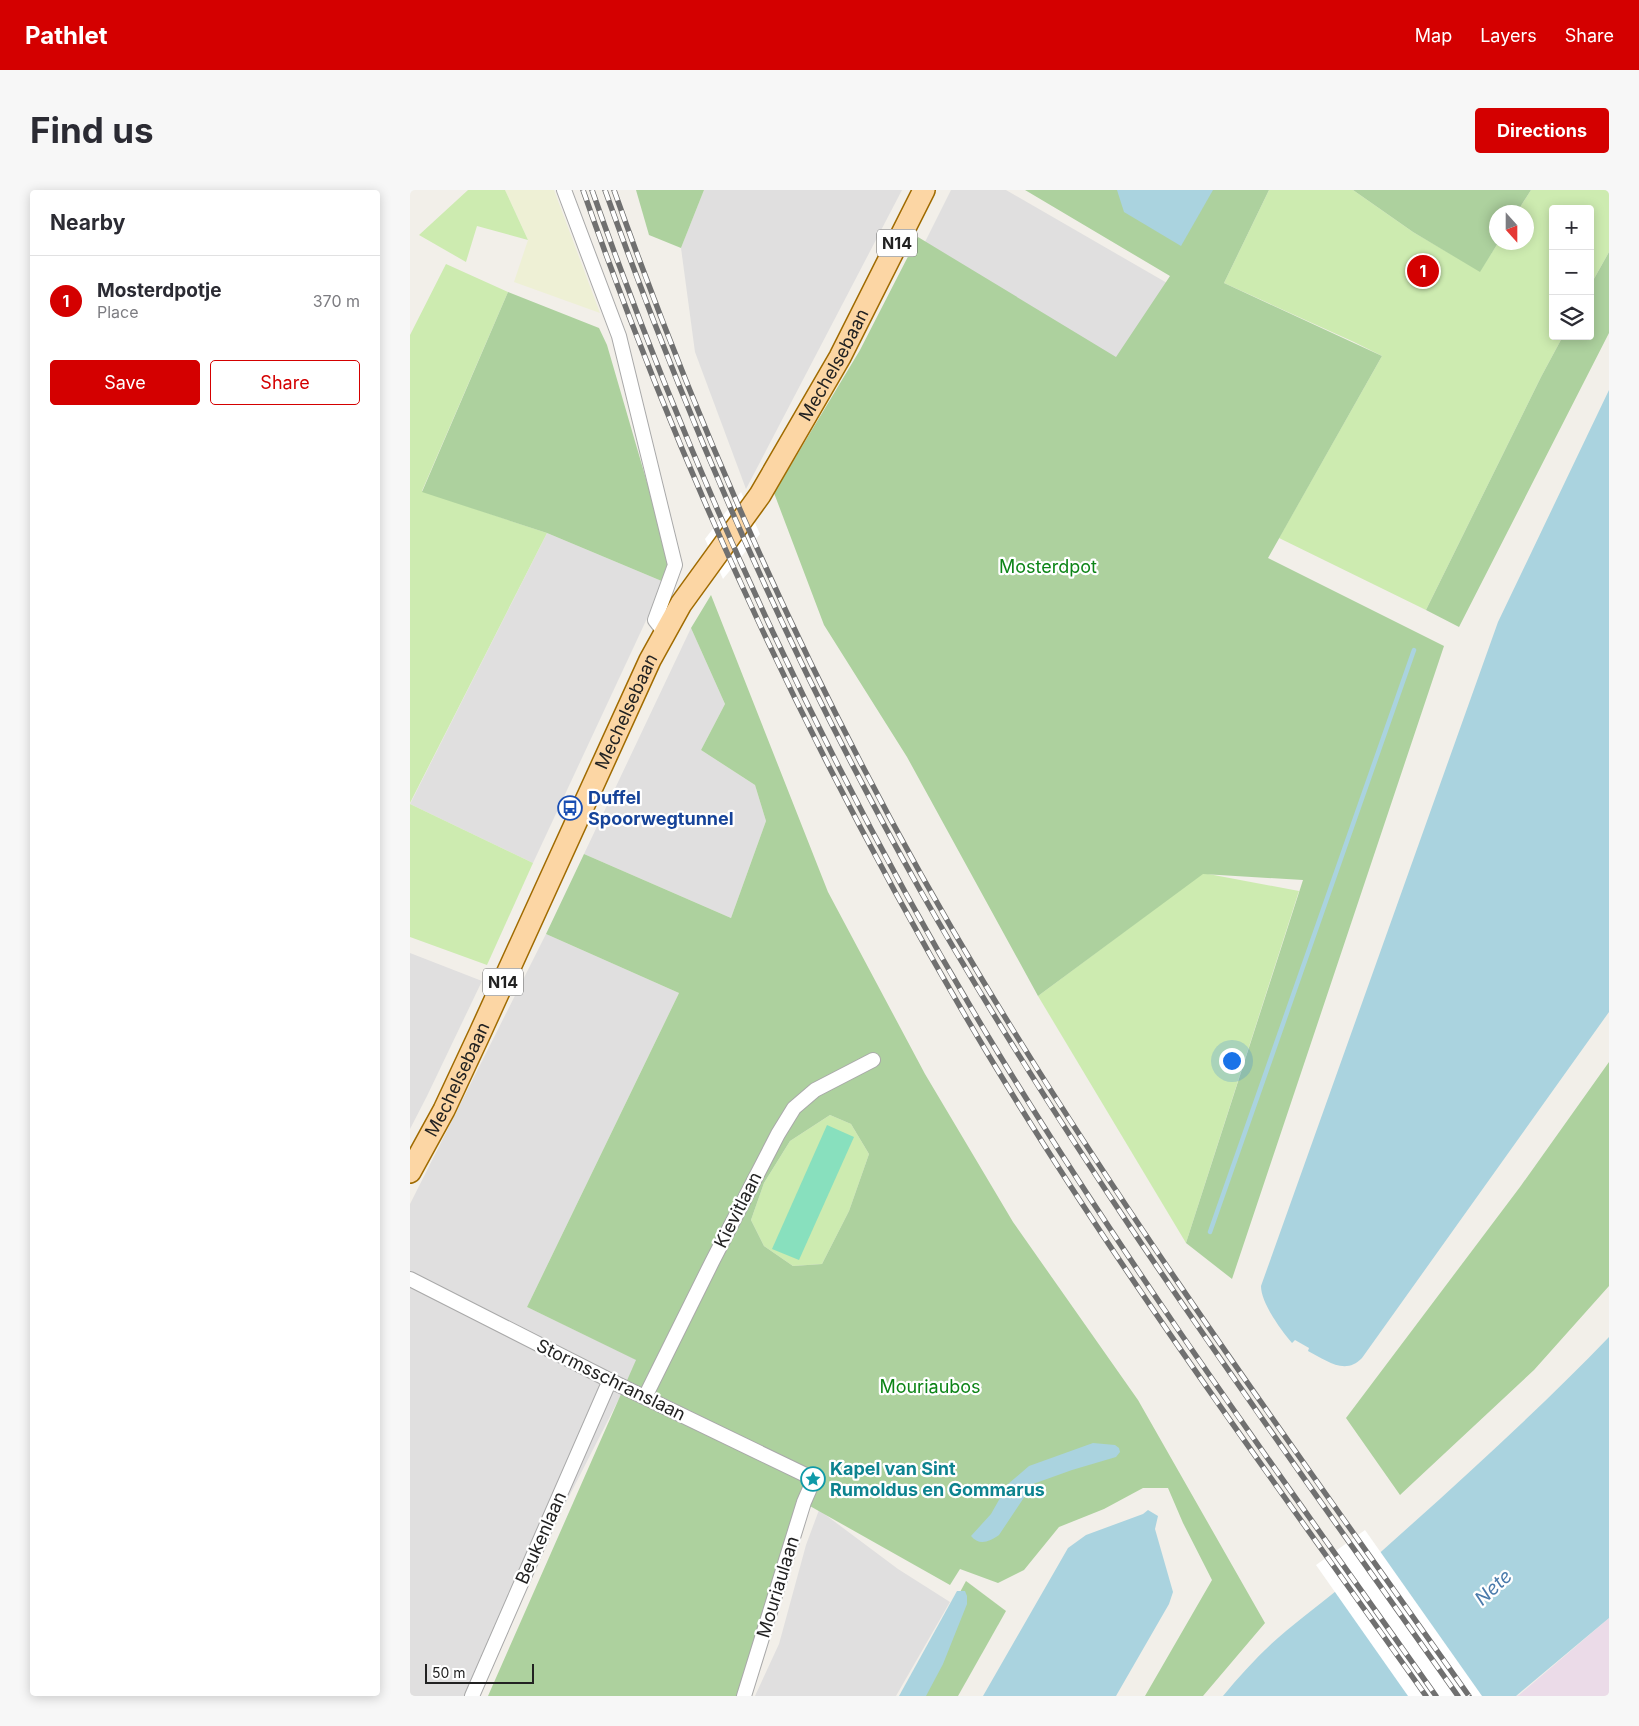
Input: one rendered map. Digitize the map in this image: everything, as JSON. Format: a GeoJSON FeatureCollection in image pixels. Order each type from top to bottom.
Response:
{"type":"FeatureCollection","features":[{"type":"Feature","properties":{"kind":"main road","name":"Mechelsebaan"},"geometry":{"type":"LineString","coordinates":[[410,1172],[444,1110],[650,660],[685,598],[760,495],[840,357],[924,190]]}},
{"type":"Feature","properties":{"kind":"street"},"geometry":{"type":"LineString","coordinates":[[564,190],[619,336],[675,565],[655,620],[665,633]]}},
{"type":"Feature","properties":{"kind":"street","name":"Kievitlaan"},"geometry":{"type":"LineString","coordinates":[[645,1397],[712,1262],[778,1134],[794,1108],[815,1090],[873,1060]]}},
{"type":"Feature","properties":{"kind":"street","name":"Stormsschranslaan"},"geometry":{"type":"LineString","coordinates":[[410,1279],[610,1380],[814,1479]]}},
{"type":"Feature","properties":{"kind":"street","name":"Beukenlaan"},"geometry":{"type":"LineString","coordinates":[[472,1696],[610,1380]]}},
{"type":"Feature","properties":{"kind":"street","name":"Mouriaulaan"},"geometry":{"type":"LineString","coordinates":[[744,1696],[804,1502],[814,1479]]}},
{"type":"Feature","properties":{"kind":"shaded area"},"geometry":{"type":"Polygon","coordinates":[[[704,190],[902,190],[746,489],[695,352],[681,248],[704,190]]]}},
{"type":"Feature","properties":{"kind":"shaded area"},"geometry":{"type":"Polygon","coordinates":[[[951,190],[1006,190],[1174,287],[1116,358],[925,242],[951,190]]]}},
{"type":"Feature","properties":{"kind":"shaded area"},"geometry":{"type":"Polygon","coordinates":[[[547,533],[664,582],[533,863],[410,804],[547,533]]]}},
{"type":"Feature","properties":{"kind":"shaded area"},"geometry":{"type":"Polygon","coordinates":[[[691,628],[725,704],[701,750],[755,785],[766,821],[731,918],[584,854],[691,628]]]}},
{"type":"Feature","properties":{"kind":"shaded area"},"geometry":{"type":"Polygon","coordinates":[[[546,934],[679,993],[527,1307],[637,1360],[467,1696],[410,1696],[410,1204],[546,934]]]}},
{"type":"Feature","properties":{"kind":"shaded area"},"geometry":{"type":"Polygon","coordinates":[[[410,953],[482,981],[410,1129],[410,953]]]}},
{"type":"Feature","properties":{"kind":"shaded area"},"geometry":{"type":"Polygon","coordinates":[[[819,1510],[898,1569],[950,1602],[896,1696],[755,1696],[779,1644],[806,1545],[819,1510]]]}},
{"type":"Feature","properties":{"kind":"shaded area"},"geometry":{"type":"Polygon","coordinates":[[[1609,1618],[1609,1696],[1516,1696],[1519,1695],[1609,1618]]]}},
{"type":"Feature","properties":{"kind":"green space"},"geometry":{"type":"Polygon","coordinates":[[[468,190],[505,190],[528,240],[477,226],[466,262],[419,235],[468,190]]]}},
{"type":"Feature","properties":{"kind":"green space"},"geometry":{"type":"Polygon","coordinates":[[[505,190],[554,190],[600,313],[514,282],[528,240],[505,190]]]}},
{"type":"Feature","properties":{"kind":"green space"},"geometry":{"type":"Polygon","coordinates":[[[636,190],[704,190],[681,248],[649,235],[636,190]]]}},
{"type":"Feature","properties":{"kind":"green space","name":"Mosterdpot"},"geometry":{"type":"Polygon","coordinates":[[[1025,190],[1269,190],[1224,283],[1382,356],[1268,558],[1444,646],[1232,1279],[1186,1243],[1303,880],[1203,874],[1038,996],[907,757],[824,625],[774,493],[860,350],[918,237],[1116,357],[1170,276],[1025,190]]]}},
{"type":"Feature","properties":{"kind":"green space"},"geometry":{"type":"Polygon","coordinates":[[[1269,190],[1353,190],[1413,232],[1480,271],[1494,250],[1534,250],[1534,205],[1521,205],[1531,190],[1609,190],[1609,252],[1594,279],[1594,205],[1549,205],[1549,340],[1561,340],[1426,610],[1279,538],[1382,356],[1224,283],[1269,190]]]}},
{"type":"Feature","properties":{"kind":"green space"},"geometry":{"type":"Polygon","coordinates":[[[1353,190],[1531,190],[1521,205],[1489,205],[1489,250],[1494,250],[1480,272],[1413,232],[1353,190]]]}},
{"type":"Feature","properties":{"kind":"green space"},"geometry":{"type":"Polygon","coordinates":[[[1609,252],[1609,333],[1459,627],[1426,610],[1561,340],[1594,340],[1594,279],[1609,252]]]}},
{"type":"Feature","properties":{"kind":"green space"},"geometry":{"type":"Polygon","coordinates":[[[446,264],[508,292],[422,491],[547,533],[410,803],[410,335],[446,264]]]}},
{"type":"Feature","properties":{"kind":"green space"},"geometry":{"type":"Polygon","coordinates":[[[508,292],[599,328],[607,345],[669,558],[664,582],[547,533],[422,492],[508,292]]]}},
{"type":"Feature","properties":{"kind":"green space","name":"Mouriaubos"},"geometry":{"type":"Polygon","coordinates":[[[711,595],[828,892],[925,1074],[1013,1222],[1138,1400],[1265,1623],[1203,1696],[1145,1696],[1212,1580],[1183,1523],[1168,1488],[1143,1488],[1104,1509],[1059,1527],[1024,1570],[998,1583],[960,1569],[950,1585],[801,1501],[739,1696],[488,1696],[636,1360],[527,1307],[679,993],[546,934],[584,854],[731,918],[766,821],[755,785],[701,750],[725,704],[691,628],[711,595]],[[830,1115],[790,1141],[764,1183],[751,1220],[764,1246],[793,1266],[822,1264],[849,1211],[869,1154],[851,1124],[830,1115]]]}},
{"type":"Feature","properties":{"kind":"green space"},"geometry":{"type":"Polygon","coordinates":[[[410,804],[533,863],[487,965],[410,937],[410,804]]]}},
{"type":"Feature","properties":{"kind":"green space"},"geometry":{"type":"Polygon","coordinates":[[[1203,873],[1299,891],[1186,1243],[1038,996],[1203,873]]]}},
{"type":"Feature","properties":{"kind":"green space"},"geometry":{"type":"Polygon","coordinates":[[[1609,1062],[1609,1286],[1534,1370],[1400,1495],[1346,1418],[1520,1187],[1609,1062]]]}},
{"type":"Feature","properties":{"kind":"green space"},"geometry":{"type":"Polygon","coordinates":[[[830,1115],[851,1124],[869,1154],[849,1211],[822,1264],[793,1266],[764,1246],[751,1220],[764,1183],[790,1141],[830,1115]]]}},
{"type":"Feature","properties":{"kind":"green space"},"geometry":{"type":"Polygon","coordinates":[[[827,1125],[854,1137],[799,1260],[772,1249],[827,1125]]]}},
{"type":"Feature","properties":{"kind":"green space"},"geometry":{"type":"Polygon","coordinates":[[[966,1581],[1006,1611],[958,1696],[904,1696],[966,1581]]]}},
{"type":"Feature","properties":{"kind":"water"},"geometry":{"type":"Polygon","coordinates":[[[1117,190],[1213,190],[1181,246],[1124,212],[1117,190]]]}},
{"type":"Feature","properties":{"kind":"water"},"geometry":{"type":"Polygon","coordinates":[[[1609,390],[1609,1012],[1362,1358],[1349,1366],[1335,1365],[1308,1351],[1309,1348],[1295,1340],[1292,1343],[1277,1324],[1268,1308],[1261,1286],[1498,622],[1609,390]]]}},
{"type":"Feature","properties":{"kind":"water","name":"Nete"},"geometry":{"type":"Polygon","coordinates":[[[1609,1337],[1609,1618],[1516,1696],[1223,1696],[1269,1646],[1354,1576],[1452,1488],[1516,1429],[1609,1337]]]}},
{"type":"Feature","properties":{"kind":"water"},"geometry":{"type":"Polygon","coordinates":[[[1093,1443],[1115,1445],[1119,1448],[1120,1452],[1116,1457],[1033,1484],[999,1535],[992,1540],[984,1542],[977,1541],[971,1536],[991,1514],[1008,1484],[1029,1466],[1093,1443]]]}},
{"type":"Feature","properties":{"kind":"water"},"geometry":{"type":"Polygon","coordinates":[[[1148,1510],[1158,1516],[1155,1529],[1173,1592],[1169,1604],[1116,1696],[983,1696],[1068,1548],[1086,1535],[1143,1514],[1148,1510]]]}},
{"type":"Feature","properties":{"kind":"water"},"geometry":{"type":"Polygon","coordinates":[[[957,1591],[965,1591],[967,1604],[943,1664],[926,1696],[899,1696],[957,1591]]]}},
{"type":"Feature","properties":{"kind":"pier"},"geometry":{"type":"Polygon","coordinates":[[[741,492],[760,534],[723,579],[705,539],[741,492]]]}},
{"type":"Feature","properties":{"kind":"pier"},"geometry":{"type":"Polygon","coordinates":[[[1365,1530],[1482,1696],[1408,1696],[1316,1565],[1365,1530]]]}},
{"type":"Feature","properties":{"kind":"waterway"},"geometry":{"type":"LineString","coordinates":[[1210,1232],[1414,650]]}},
{"type":"Feature","properties":{"kind":"railway"},"geometry":{"type":"LineString","coordinates":[[583,190],[624,302],[714,524],[816,741],[871,847],[929,952],[989,1056],[1092,1220],[1257,1459],[1426,1696]]}},
{"type":"Feature","properties":{"kind":"railway"},"geometry":{"type":"LineString","coordinates":[[592,190],[633,302],[724,524],[826,742],[881,848],[939,953],[1051,1138],[1158,1300],[1436,1696]]}},
{"type":"Feature","properties":{"kind":"railway"},"geometry":{"type":"LineString","coordinates":[[605,190],[673,370],[709,459],[748,547],[830,720],[920,890],[981,994],[1111,1199],[1248,1399],[1458,1696]]}},
{"type":"Feature","properties":{"kind":"railway"},"geometry":{"type":"LineString","coordinates":[[614,190],[691,394],[778,594],[825,693],[875,790],[928,886],[983,981],[1040,1073],[1158,1254],[1469,1696]]}},
{"type":"Feature","properties":{"kind":"place","name":"Mosterdpotje"},"geometry":{"type":"Point","coordinates":[1423,271]}},
{"type":"Feature","properties":{"kind":"place","name":"Duffel Spoorwegtunnel"},"geometry":{"type":"Point","coordinates":[570,808]}},
{"type":"Feature","properties":{"kind":"place","name":"Kapel van Sint Rumoldus en Gommarus"},"geometry":{"type":"Point","coordinates":[813,1479]}}]}
